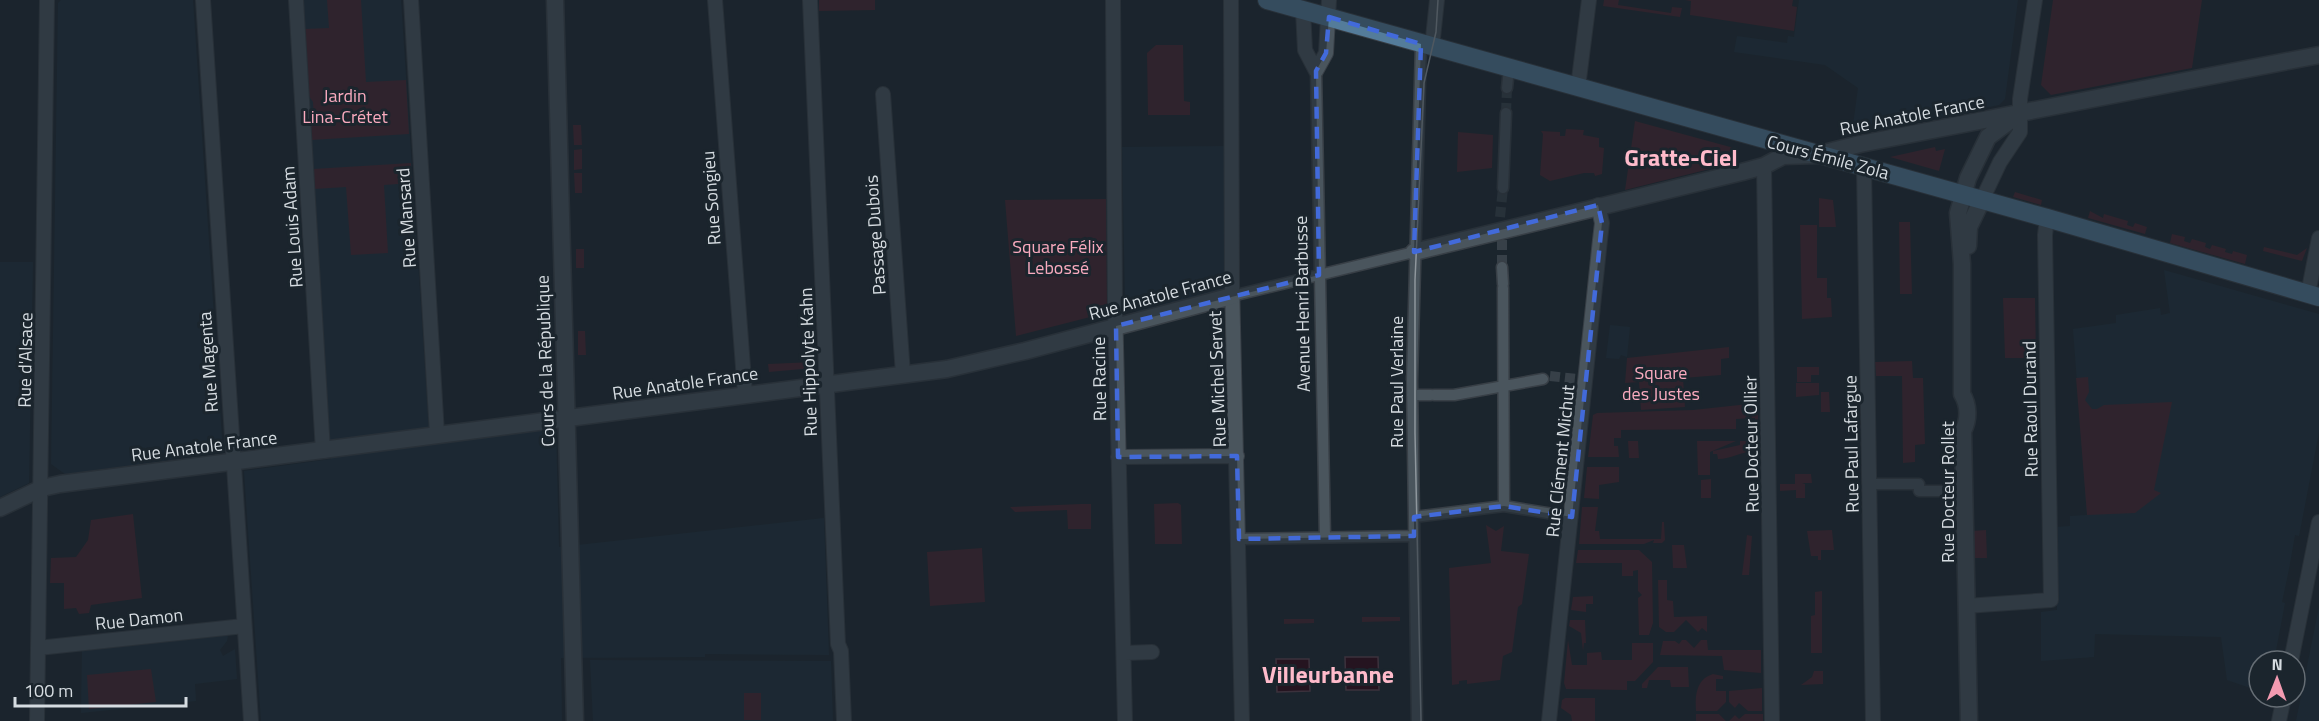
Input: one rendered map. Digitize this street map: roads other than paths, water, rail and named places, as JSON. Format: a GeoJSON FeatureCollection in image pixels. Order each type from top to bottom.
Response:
{"type":"FeatureCollection","features":[{"type":"Feature","properties":{"kind":"main road","name":"Cours Émile Zola"},"geometry":{"type":"LineString","coordinates":[[1267,0],[1303,10],[1329,8],[1427,45],[2314,295]]}},
{"type":"Feature","properties":{"kind":"street","name":"Rue d'Alsace"},"geometry":{"type":"LineString","coordinates":[[37,721],[42,488],[46,0]]}},
{"type":"Feature","properties":{"kind":"street","name":"Rue Magenta"},"geometry":{"type":"LineString","coordinates":[[203,0],[251,721]]}},
{"type":"Feature","properties":{"kind":"street","name":"Rue Louis Adam"},"geometry":{"type":"LineString","coordinates":[[296,0],[323,451]]}},
{"type":"Feature","properties":{"kind":"street","name":"Rue Mansard"},"geometry":{"type":"LineString","coordinates":[[411,0],[437,434]]}},
{"type":"Feature","properties":{"kind":"street","name":"Cours de la République"},"geometry":{"type":"LineString","coordinates":[[555,0],[562,338],[567,361],[575,721]]}},
{"type":"Feature","properties":{"kind":"street","name":"Rue Songieu"},"geometry":{"type":"LineString","coordinates":[[715,0],[745,393]]}},
{"type":"Feature","properties":{"kind":"street","name":"Rue Hippolyte Kahn"},"geometry":{"type":"LineString","coordinates":[[810,0],[838,644],[841,651],[844,721]]}},
{"type":"Feature","properties":{"kind":"street","name":"Rue Racine"},"geometry":{"type":"LineString","coordinates":[[1113,0],[1118,457],[1125,653],[1125,721]]}},
{"type":"Feature","properties":{"kind":"street","name":"Rue Michel Servet"},"geometry":{"type":"LineString","coordinates":[[1231,0],[1232,296],[1242,721]]}},
{"type":"Feature","properties":{"kind":"street"},"geometry":{"type":"LineString","coordinates":[[1427,45],[1437,0]]}},
{"type":"Feature","properties":{"kind":"street"},"geometry":{"type":"LineString","coordinates":[[1578,87],[1589,0]]}},
{"type":"Feature","properties":{"kind":"street"},"geometry":{"type":"LineString","coordinates":[[1982,200],[2000,162],[2020,132],[2035,0]]}},
{"type":"Feature","properties":{"kind":"street","name":"Avenue Henri Barbusse"},"geometry":{"type":"LineString","coordinates":[[1316,70],[1326,53],[1329,8]]}},
{"type":"Feature","properties":{"kind":"street","name":"Avenue Henri Barbusse"},"geometry":{"type":"LineString","coordinates":[[1303,10],[1305,50],[1316,70],[1325,537]]}},
{"type":"Feature","properties":{"kind":"street","name":"Rue Paul Verlaine"},"geometry":{"type":"LineString","coordinates":[[1417,721],[1412,395],[1414,252],[1427,45]]}},
{"type":"Feature","properties":{"kind":"street"},"geometry":{"type":"LineString","coordinates":[[2000,162],[2003,140],[1993,125],[2021,113],[2319,56]]}},
{"type":"Feature","properties":{"kind":"street"},"geometry":{"type":"LineString","coordinates":[[1507,88],[1509,68]]}},
{"type":"Feature","properties":{"kind":"street","name":"Passage Dubois"},"geometry":{"type":"LineString","coordinates":[[883,94],[903,374]]}},
{"type":"Feature","properties":{"kind":"street"},"geometry":{"type":"LineString","coordinates":[[1503,188],[1506,113]]}},
{"type":"Feature","properties":{"kind":"street","name":"Rue Anatole France"},"geometry":{"type":"LineString","coordinates":[[0,508],[42,488],[437,434],[568,419],[826,382],[968,365],[1232,296],[1764,166],[1783,156],[1816,155],[1993,125]]}},
{"type":"Feature","properties":{"kind":"street","name":"Rue Docteur Rollet"},"geometry":{"type":"LineString","coordinates":[[1969,721],[1963,431],[1967,424],[1967,401],[1962,394],[1962,264],[1958,213],[1963,195],[1993,125]]}},
{"type":"Feature","properties":{"kind":"street","name":"Rue Docteur Ollier"},"geometry":{"type":"LineString","coordinates":[[1764,166],[1772,721]]}},
{"type":"Feature","properties":{"kind":"street","name":"Rue Paul Lafargue"},"geometry":{"type":"LineString","coordinates":[[1864,167],[1873,721]]}},
{"type":"Feature","properties":{"kind":"street","name":"Rue Docteur Rollet"},"geometry":{"type":"LineString","coordinates":[[1962,264],[1968,253],[1969,227],[1982,200]]}},
{"type":"Feature","properties":{"kind":"street","name":"Rue Clément Michut"},"geometry":{"type":"LineString","coordinates":[[1549,721],[1602,223],[1598,206]]}},
{"type":"Feature","properties":{"kind":"street","name":"Rue Raoul Durand"},"geometry":{"type":"LineString","coordinates":[[1966,606],[2051,600],[2045,235],[2047,218]]}},
{"type":"Feature","properties":{"kind":"street"},"geometry":{"type":"LineString","coordinates":[[2314,295],[2319,238]]}},
{"type":"Feature","properties":{"kind":"street"},"geometry":{"type":"LineString","coordinates":[[1502,267],[1504,506]]}},
{"type":"Feature","properties":{"kind":"street"},"geometry":{"type":"LineString","coordinates":[[1412,395],[1454,395],[1543,379]]}},
{"type":"Feature","properties":{"kind":"street"},"geometry":{"type":"LineString","coordinates":[[1118,457],[1237,456]]}},
{"type":"Feature","properties":{"kind":"street"},"geometry":{"type":"LineString","coordinates":[[1869,484],[1919,484],[1919,491],[1964,491]]}},
{"type":"Feature","properties":{"kind":"street"},"geometry":{"type":"LineString","coordinates":[[1414,517],[1504,506],[1572,517]]}},
{"type":"Feature","properties":{"kind":"street"},"geometry":{"type":"LineString","coordinates":[[2293,649],[2319,522]]}},
{"type":"Feature","properties":{"kind":"street"},"geometry":{"type":"LineString","coordinates":[[1239,539],[1414,536]]}},
{"type":"Feature","properties":{"kind":"street","name":"Rue Damon"},"geometry":{"type":"LineString","coordinates":[[38,648],[244,626]]}},
{"type":"Feature","properties":{"kind":"street"},"geometry":{"type":"LineString","coordinates":[[1125,653],[1152,652]]}},
{"type":"Feature","properties":{"kind":"tunnel"},"geometry":{"type":"LineString","coordinates":[[1506,113],[1507,88]]}},
{"type":"Feature","properties":{"kind":"tunnel"},"geometry":{"type":"LineString","coordinates":[[1500,217],[1503,188]]}},
{"type":"Feature","properties":{"kind":"tunnel"},"geometry":{"type":"LineString","coordinates":[[1502,240],[1502,267]]}},
{"type":"Feature","properties":{"kind":"tunnel"},"geometry":{"type":"LineString","coordinates":[[1550,376],[1577,379]]}},
{"type":"Feature","properties":{"kind":"tram line"},"geometry":{"type":"LineString","coordinates":[[1421,721],[1415,433],[1415,280],[1424,83],[1436,32],[1438,0]]}},
{"type":"Feature","properties":{"kind":"district","name":"Gratte-Ciel"},"geometry":{"type":"Point","coordinates":[1681,157]}},
{"type":"Feature","properties":{"kind":"district","name":"Villeurbanne"},"geometry":{"type":"Point","coordinates":[1328,674]}},
{"type":"Feature","properties":{"kind":"park label","name":"Jardin Lina-Crétet"},"geometry":{"type":"Point","coordinates":[345,106]}},
{"type":"Feature","properties":{"kind":"park label","name":"Square Félix Lebossé"},"geometry":{"type":"Point","coordinates":[1058,256]}},
{"type":"Feature","properties":{"kind":"park label","name":"Square des Justes"},"geometry":{"type":"Point","coordinates":[1661,382]}}]}
